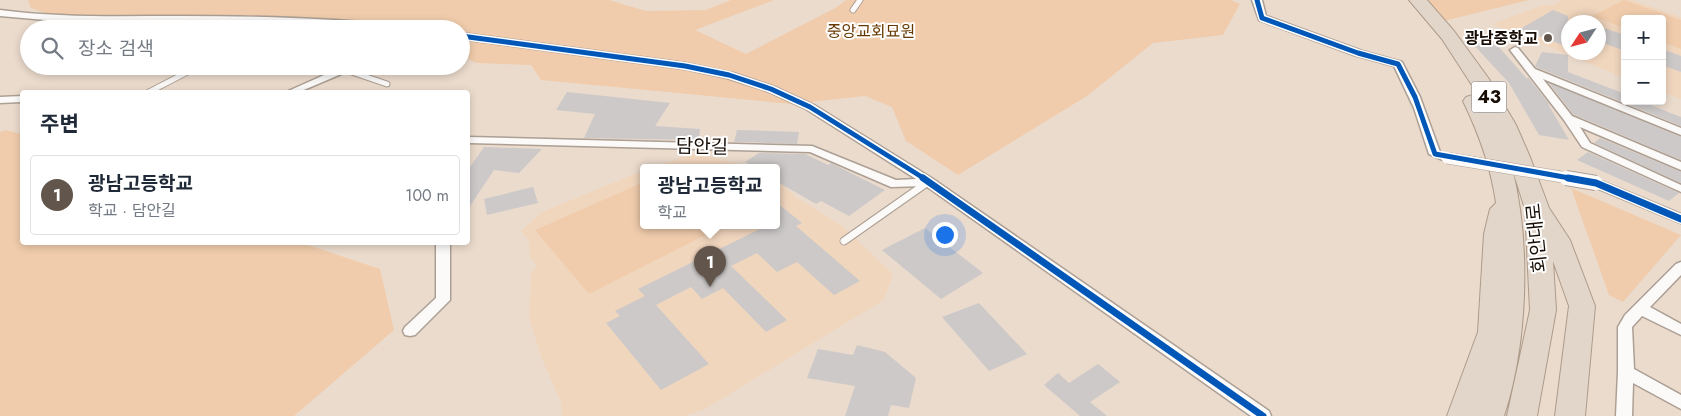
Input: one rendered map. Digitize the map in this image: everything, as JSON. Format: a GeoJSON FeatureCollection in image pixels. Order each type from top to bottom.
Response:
{"type":"FeatureCollection","features":[{"type":"Feature","properties":{"kind":"highway","name":"회안대로"},"geometry":{"type":"LineString","coordinates":[[1402,0],[1429,30],[1488,127],[1506,190],[1513,245],[1510,305],[1500,374],[1489,416]]}},
{"type":"Feature","properties":{"kind":"highway","name":"회안대로"},"geometry":{"type":"LineString","coordinates":[[1418,0],[1448,36],[1479,79],[1505,125],[1519,157],[1537,209],[1543,310],[1522,416]]}},
{"type":"Feature","properties":{"kind":"highway"},"geometry":{"type":"LineString","coordinates":[[1462,416],[1492,332],[1496,234],[1506,190]]}},
{"type":"Feature","properties":{"kind":"highway"},"geometry":{"type":"LineString","coordinates":[[1537,209],[1558,240],[1582,306],[1570,416]]}},
{"type":"Feature","properties":{"kind":"street"},"geometry":{"type":"LineString","coordinates":[[1257,0],[1262,18],[1358,54],[1398,64],[1411,86],[1421,110],[1435,154],[1447,158],[1596,182],[1681,218]]}},
{"type":"Feature","properties":{"kind":"street"},"geometry":{"type":"LineString","coordinates":[[0,13],[49,19],[284,20]]}},
{"type":"Feature","properties":{"kind":"street"},"geometry":{"type":"LineString","coordinates":[[470,37],[685,66],[729,75],[771,89],[810,107],[929,182],[1262,416]]}},
{"type":"Feature","properties":{"kind":"street"},"geometry":{"type":"LineString","coordinates":[[1515,50],[1568,118],[1586,145],[1680,188]]}},
{"type":"Feature","properties":{"kind":"street"},"geometry":{"type":"LineString","coordinates":[[1533,72],[1681,132]]}},
{"type":"Feature","properties":{"kind":"street"},"geometry":{"type":"LineString","coordinates":[[295,90],[324,75]]}},
{"type":"Feature","properties":{"kind":"street"},"geometry":{"type":"LineString","coordinates":[[0,100],[20,99]]}},
{"type":"Feature","properties":{"kind":"street"},"geometry":{"type":"LineString","coordinates":[[1568,118],[1681,166]]}},
{"type":"Feature","properties":{"kind":"street","name":"담안길"},"geometry":{"type":"LineString","coordinates":[[470,140],[812,149],[895,184],[929,182]]}},
{"type":"Feature","properties":{"kind":"street"},"geometry":{"type":"LineString","coordinates":[[410,331],[443,300],[443,245]]}},
{"type":"Feature","properties":{"kind":"street"},"geometry":{"type":"LineString","coordinates":[[1624,416],[1626,372],[1625,327],[1630,318],[1681,267]]}},
{"type":"Feature","properties":{"kind":"street"},"geometry":{"type":"LineString","coordinates":[[1641,309],[1681,330]]}},
{"type":"Feature","properties":{"kind":"street"},"geometry":{"type":"LineString","coordinates":[[1626,372],[1681,403]]}},
{"type":"Feature","properties":{"kind":"lane"},"geometry":{"type":"LineString","coordinates":[[853,10],[860,0]]}},
{"type":"Feature","properties":{"kind":"lane"},"geometry":{"type":"LineString","coordinates":[[152,90],[181,75]]}},
{"type":"Feature","properties":{"kind":"lane"},"geometry":{"type":"LineString","coordinates":[[359,75],[387,84]]}},
{"type":"Feature","properties":{"kind":"lane"},"geometry":{"type":"LineString","coordinates":[[844,241],[929,182]]}},
{"type":"Feature","properties":{"kind":"shaded area","name":"광남중학교"},"geometry":{"type":"Polygon","coordinates":[[[1562,0],[1632,0],[1681,17],[1681,99],[1666,93],[1666,15],[1621,15],[1621,76],[1581,60],[1606,60],[1606,15],[1561,15],[1561,52],[1492,24],[1543,5],[1552,5],[1562,0]]]}},
{"type":"Feature","properties":{"kind":"shaded area"},"geometry":{"type":"Polygon","coordinates":[[[694,154],[739,164],[663,164],[694,154]]]}},
{"type":"Feature","properties":{"kind":"shaded area"},"geometry":{"type":"Polygon","coordinates":[[[640,172],[640,229],[780,229],[780,183],[797,198],[841,225],[893,274],[884,300],[705,409],[684,416],[562,416],[561,402],[541,357],[529,317],[531,273],[537,266],[530,257],[529,241],[521,231],[542,212],[640,172]]]}},
{"type":"Feature","properties":{"kind":"green space","name":"중앙교회묘원"},"geometry":{"type":"Polygon","coordinates":[[[28,0],[609,0],[646,11],[706,10],[731,0],[774,0],[695,30],[746,54],[837,7],[846,0],[1231,0],[1240,4],[1223,35],[1153,43],[1087,96],[958,175],[906,141],[892,107],[865,96],[792,104],[541,80],[531,65],[476,63],[470,60],[470,20],[66,20],[31,8],[28,0]]]}},
{"type":"Feature","properties":{"kind":"green space"},"geometry":{"type":"Polygon","coordinates":[[[1425,0],[1529,0],[1444,21],[1425,0]]]}},
{"type":"Feature","properties":{"kind":"green space"},"geometry":{"type":"Polygon","coordinates":[[[1624,0],[1681,20],[1681,49],[1666,43],[1666,15],[1621,15],[1621,27],[1606,21],[1606,15],[1594,15],[1624,0]]]}},
{"type":"Feature","properties":{"kind":"green space"},"geometry":{"type":"Polygon","coordinates":[[[5,130],[20,134],[20,245],[308,245],[380,269],[394,330],[294,416],[0,416],[0,132],[5,130]]]}},
{"type":"Feature","properties":{"kind":"green space"},"geometry":{"type":"Polygon","coordinates":[[[640,184],[640,229],[717,229],[589,294],[535,230],[640,184]]]}},
{"type":"Feature","properties":{"kind":"green space"},"geometry":{"type":"Polygon","coordinates":[[[1571,188],[1681,235],[1623,302],[1609,295],[1571,188]]]}},
{"type":"Feature","properties":{"kind":"building"},"geometry":{"type":"Polygon","coordinates":[[[1553,10],[1566,15],[1561,15],[1561,44],[1520,29],[1553,10]]]}},
{"type":"Feature","properties":{"kind":"building"},"geometry":{"type":"Polygon","coordinates":[[[1606,29],[1621,34],[1621,50],[1606,44],[1606,29]]]}},
{"type":"Feature","properties":{"kind":"building"},"geometry":{"type":"Polygon","coordinates":[[[1471,42],[1497,45],[1527,79],[1528,77],[1550,105],[1548,104],[1569,140],[1539,135],[1509,83],[1471,42]]]}},
{"type":"Feature","properties":{"kind":"building"},"geometry":{"type":"Polygon","coordinates":[[[1666,50],[1681,56],[1681,72],[1666,66],[1666,50]]]}},
{"type":"Feature","properties":{"kind":"building"},"geometry":{"type":"Polygon","coordinates":[[[1542,52],[1561,54],[1561,60],[1568,60],[1568,72],[1621,92],[1621,102],[1536,67],[1542,52]]]}},
{"type":"Feature","properties":{"kind":"building"},"geometry":{"type":"Polygon","coordinates":[[[1549,83],[1681,137],[1681,160],[1573,114],[1549,83]]]}},
{"type":"Feature","properties":{"kind":"building"},"geometry":{"type":"Polygon","coordinates":[[[567,92],[670,103],[655,126],[700,129],[699,140],[584,138],[595,114],[556,110],[567,92]]]}},
{"type":"Feature","properties":{"kind":"building"},"geometry":{"type":"Polygon","coordinates":[[[1629,105],[1650,105],[1681,117],[1681,126],[1629,105]]]}},
{"type":"Feature","properties":{"kind":"building"},"geometry":{"type":"Polygon","coordinates":[[[737,130],[799,132],[797,144],[734,142],[737,130]]]}},
{"type":"Feature","properties":{"kind":"building"},"geometry":{"type":"Polygon","coordinates":[[[1600,138],[1681,172],[1681,183],[1594,143],[1600,138]]]}},
{"type":"Feature","properties":{"kind":"building"},"geometry":{"type":"Polygon","coordinates":[[[484,147],[542,149],[519,173],[494,170],[470,206],[470,167],[484,147]]]}},
{"type":"Feature","properties":{"kind":"building"},"geometry":{"type":"Polygon","coordinates":[[[1588,152],[1679,193],[1669,201],[1577,160],[1588,152]]]}},
{"type":"Feature","properties":{"kind":"building"},"geometry":{"type":"Polygon","coordinates":[[[759,153],[805,154],[828,165],[831,163],[885,190],[849,216],[821,201],[816,204],[780,183],[780,164],[749,164],[745,162],[759,153]]]}},
{"type":"Feature","properties":{"kind":"building"},"geometry":{"type":"Polygon","coordinates":[[[533,187],[538,203],[487,215],[484,199],[533,187]]]}},
{"type":"Feature","properties":{"kind":"building"},"geometry":{"type":"Polygon","coordinates":[[[780,205],[802,223],[796,226],[860,281],[834,295],[797,262],[777,272],[757,253],[731,266],[787,320],[766,332],[723,288],[702,299],[691,287],[656,305],[709,364],[661,390],[606,323],[620,316],[615,311],[645,296],[638,289],[760,229],[780,229],[780,205]]]}},
{"type":"Feature","properties":{"kind":"building"},"geometry":{"type":"Polygon","coordinates":[[[925,228],[983,273],[941,299],[882,250],[925,228]]]}},
{"type":"Feature","properties":{"kind":"building"},"geometry":{"type":"Polygon","coordinates":[[[979,303],[1027,354],[989,371],[942,317],[979,303]]]}},
{"type":"Feature","properties":{"kind":"building"},"geometry":{"type":"Polygon","coordinates":[[[857,345],[885,352],[916,378],[909,408],[891,405],[888,416],[845,416],[855,386],[807,378],[818,349],[853,355],[857,345]]]}},
{"type":"Feature","properties":{"kind":"building"},"geometry":{"type":"Polygon","coordinates":[[[1098,364],[1120,382],[1090,402],[1107,416],[1080,416],[1044,385],[1058,373],[1069,383],[1098,364]]]}},
{"type":"Feature","properties":{"kind":"cycle path"},"geometry":{"type":"LineString","coordinates":[[1257,0],[1262,18],[1358,53],[1398,64],[1415,97],[1435,154],[1596,183],[1681,219]]}},
{"type":"Feature","properties":{"kind":"cycle path"},"geometry":{"type":"LineString","coordinates":[[470,37],[685,66],[729,75],[771,89],[810,107],[929,182],[1263,416]]}},
{"type":"Feature","properties":{"kind":"place","name":"광남중학교"},"geometry":{"type":"Point","coordinates":[1548,38]}},
{"type":"Feature","properties":{"kind":"place","name":"광남고등학교"},"geometry":{"type":"Point","coordinates":[710,287]}}]}
